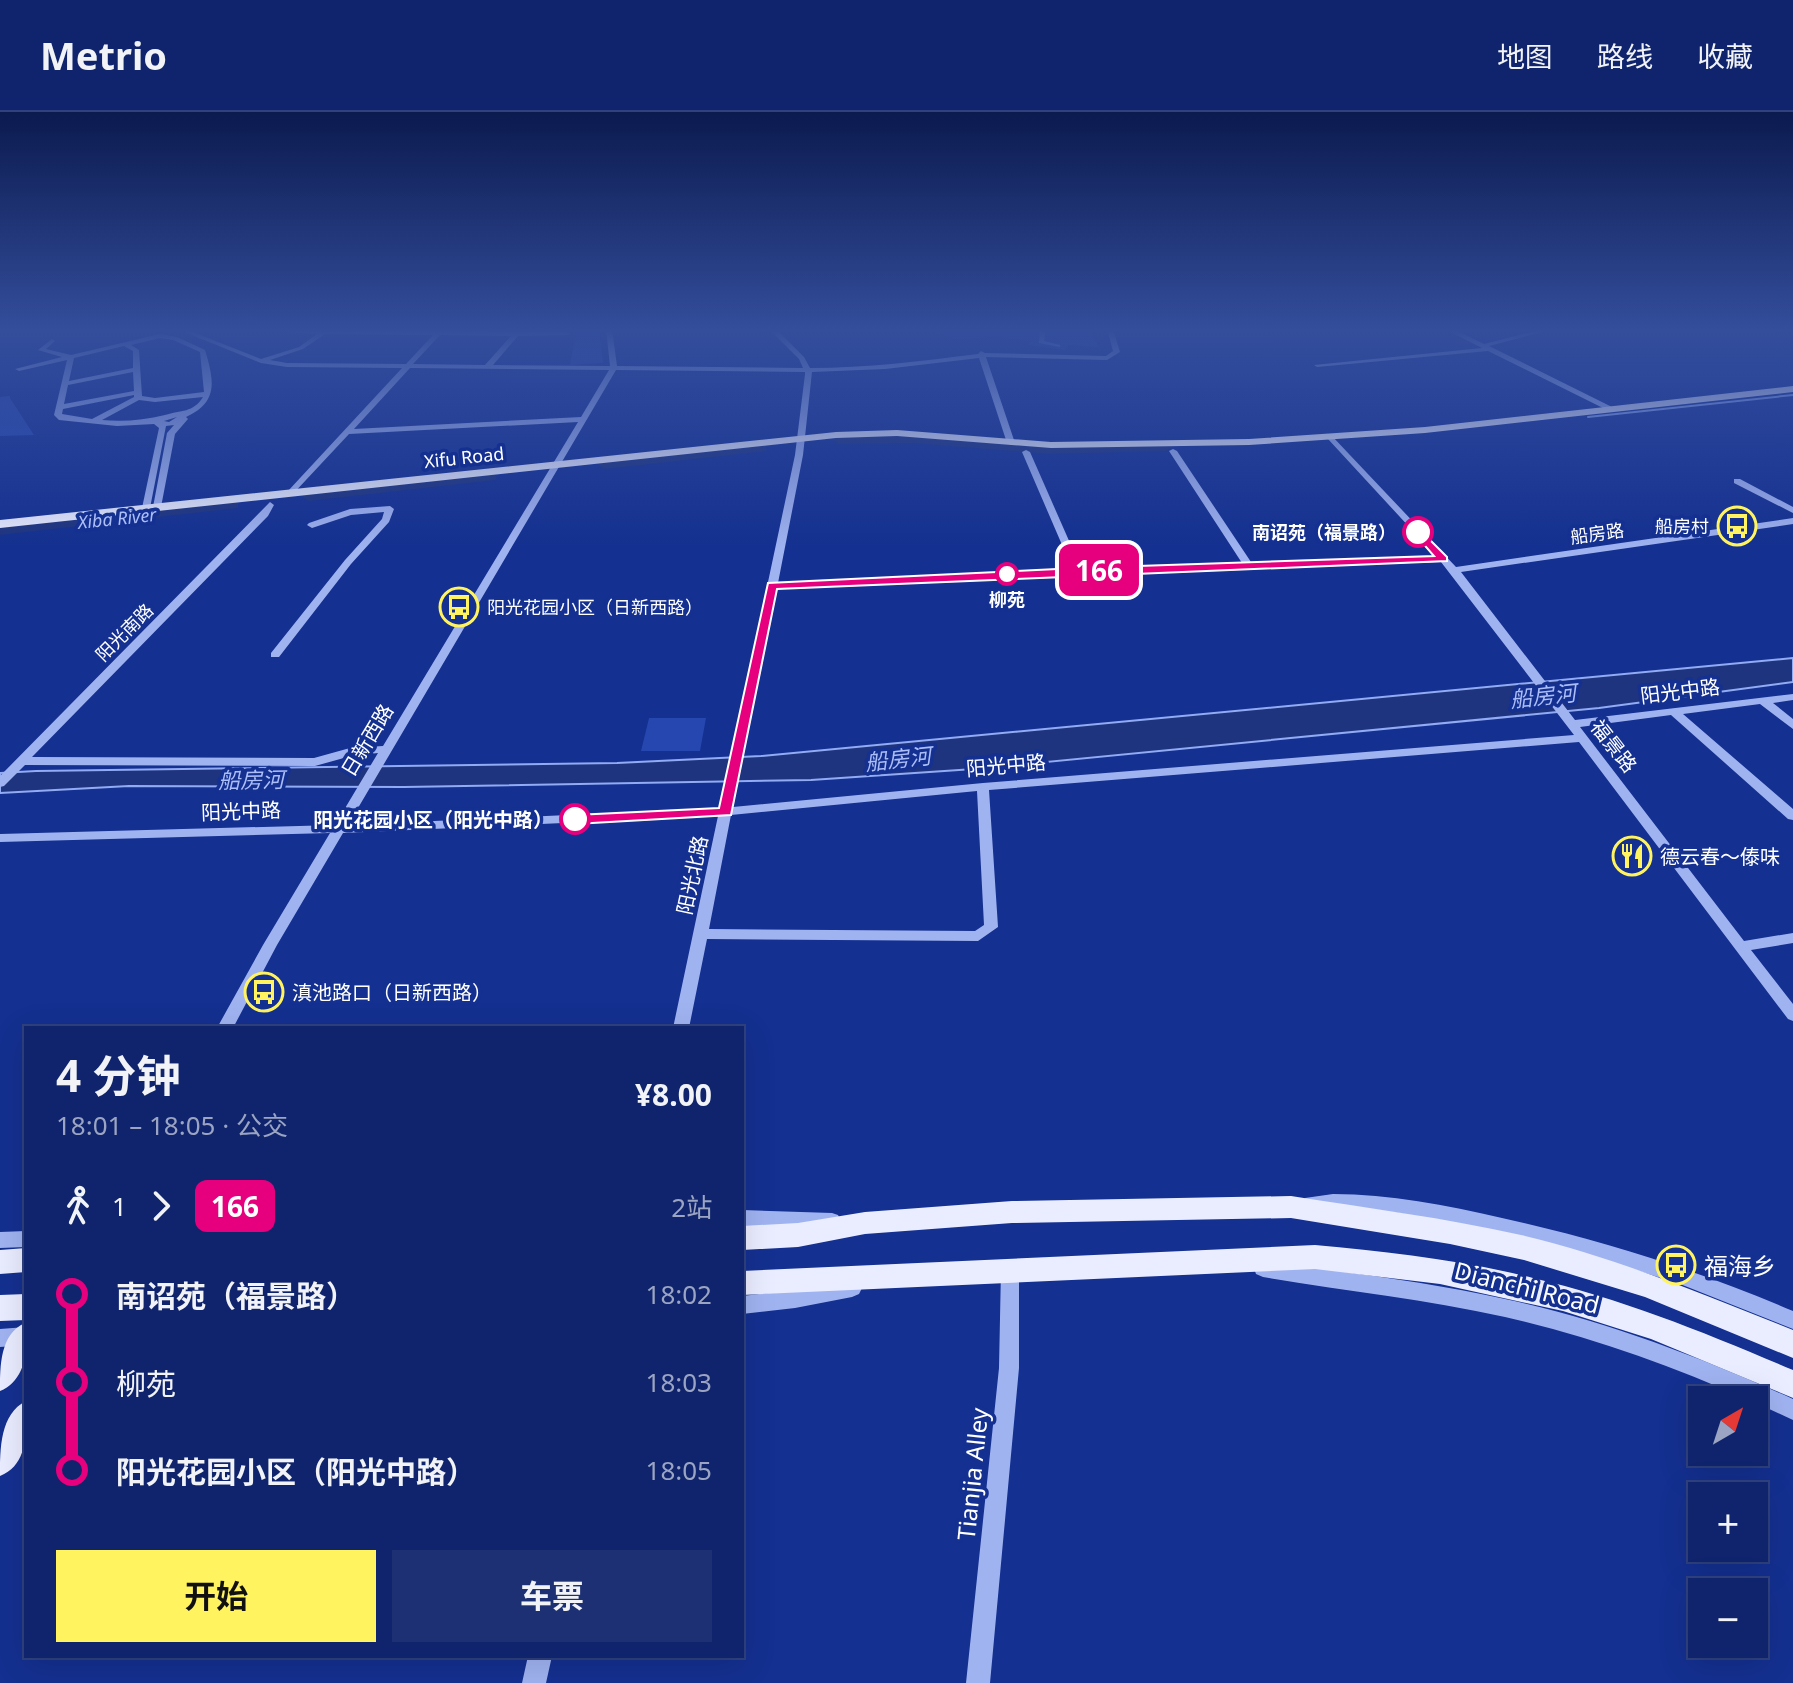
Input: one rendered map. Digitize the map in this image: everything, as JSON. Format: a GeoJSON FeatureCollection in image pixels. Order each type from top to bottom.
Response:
{"type":"FeatureCollection","features":[{"type":"Feature","properties":{"kind":"main road","name":"Xifu Road"},"geometry":{"type":"LineString","coordinates":[[0,534],[897,433],[1011,443],[1335,441],[1665,402]]}},
{"type":"Feature","properties":{"kind":"main road","name":"Xifu Road"},"geometry":{"type":"LineString","coordinates":[[800,444],[894,442],[1026,452],[1173,451],[1335,441],[1757,402]]}},
{"type":"Feature","properties":{"kind":"main road","name":"Xifu Road"},"geometry":{"type":"LineString","coordinates":[[0,524],[291,493],[554,471]]}},
{"type":"Feature","properties":{"kind":"main road","name":"Dianchi Road"},"geometry":{"type":"LineString","coordinates":[[744,1238],[798,1235],[865,1223],[1012,1212],[1291,1207],[1450,1232],[1524,1248],[1648,1285],[1793,1344]]}},
{"type":"Feature","properties":{"kind":"main road","name":"Dianchi Road"},"geometry":{"type":"LineString","coordinates":[[744,1283],[1315,1257],[1395,1264],[1562,1297],[1643,1324],[1793,1384]]}},
{"type":"Feature","properties":{"kind":"main road"},"geometry":{"type":"LineString","coordinates":[[0,1262],[24,1260]]}},
{"type":"Feature","properties":{"kind":"main road"},"geometry":{"type":"LineString","coordinates":[[0,1308],[24,1307]]}},
{"type":"Feature","properties":{"kind":"main road"},"geometry":{"type":"LineString","coordinates":[[0,1377],[19,1336]]}},
{"type":"Feature","properties":{"kind":"main road"},"geometry":{"type":"LineString","coordinates":[[0,1461],[24,1419]]}},
{"type":"Feature","properties":{"kind":"street"},"geometry":{"type":"LineString","coordinates":[[61,402],[58,415],[62,418],[92,422],[158,422],[168,416],[182,418]]}},
{"type":"Feature","properties":{"kind":"street"},"geometry":{"type":"LineString","coordinates":[[60,407],[90,402]]}},
{"type":"Feature","properties":{"kind":"street"},"geometry":{"type":"LineString","coordinates":[[92,422],[126,402]]}},
{"type":"Feature","properties":{"kind":"street"},"geometry":{"type":"LineString","coordinates":[[151,508],[171,433],[182,418],[205,402]]}},
{"type":"Feature","properties":{"kind":"street"},"geometry":{"type":"LineString","coordinates":[[291,493],[374,402]]}},
{"type":"Feature","properties":{"kind":"street","name":"日新西路"},"geometry":{"type":"LineString","coordinates":[[226,1026],[270,945],[594,402]]}},
{"type":"Feature","properties":{"kind":"street","name":"阳光北路"},"geometry":{"type":"LineString","coordinates":[[681,1026],[807,402]]}},
{"type":"Feature","properties":{"kind":"street"},"geometry":{"type":"LineString","coordinates":[[998,402],[1011,443]]}},
{"type":"Feature","properties":{"kind":"street"},"geometry":{"type":"LineString","coordinates":[[1599,402],[1610,408]]}},
{"type":"Feature","properties":{"kind":"street"},"geometry":{"type":"LineString","coordinates":[[346,432],[584,419]]}},
{"type":"Feature","properties":{"kind":"street"},"geometry":{"type":"LineString","coordinates":[[151,508],[163,427],[158,422]]}},
{"type":"Feature","properties":{"kind":"street","name":"福景路"},"geometry":{"type":"LineString","coordinates":[[1335,441],[1454,570],[1793,1015]]}},
{"type":"Feature","properties":{"kind":"street"},"geometry":{"type":"LineString","coordinates":[[1173,451],[1249,566]]}},
{"type":"Feature","properties":{"kind":"street"},"geometry":{"type":"LineString","coordinates":[[1026,452],[1078,571]]}},
{"type":"Feature","properties":{"kind":"street"},"geometry":{"type":"LineString","coordinates":[[1737,481],[1793,510]]}},
{"type":"Feature","properties":{"kind":"street","name":"阳光南路"},"geometry":{"type":"LineString","coordinates":[[0,783],[256,524],[270,505]]}},
{"type":"Feature","properties":{"kind":"street"},"geometry":{"type":"LineString","coordinates":[[275,655],[348,562],[386,520],[390,509],[350,512],[312,525]]}},
{"type":"Feature","properties":{"kind":"street","name":"船房路"},"geometry":{"type":"LineString","coordinates":[[1454,570],[1793,521]]}},
{"type":"Feature","properties":{"kind":"street"},"geometry":{"type":"LineString","coordinates":[[772,586],[1078,571],[1443,559]]}},
{"type":"Feature","properties":{"kind":"street","name":"阳光中路"},"geometry":{"type":"LineString","coordinates":[[1568,719],[1674,712],[1793,697]]}},
{"type":"Feature","properties":{"kind":"street"},"geometry":{"type":"LineString","coordinates":[[1762,700],[1793,725]]}},
{"type":"Feature","properties":{"kind":"street"},"geometry":{"type":"LineString","coordinates":[[1674,712],[1793,816]]}},
{"type":"Feature","properties":{"kind":"street","name":"阳光中路"},"geometry":{"type":"LineString","coordinates":[[0,838],[341,829],[726,812],[983,787],[1583,738]]}},
{"type":"Feature","properties":{"kind":"street"},"geometry":{"type":"LineString","coordinates":[[20,763],[315,762],[350,752],[386,749]]}},
{"type":"Feature","properties":{"kind":"street"},"geometry":{"type":"LineString","coordinates":[[700,934],[978,936],[991,927],[983,787]]}},
{"type":"Feature","properties":{"kind":"street"},"geometry":{"type":"LineString","coordinates":[[1742,946],[1793,938]]}},
{"type":"Feature","properties":{"kind":"street","name":"Dianchi Road"},"geometry":{"type":"LineString","coordinates":[[1291,1207],[1339,1200],[1432,1210],[1547,1235],[1663,1268],[1793,1320]]}},
{"type":"Feature","properties":{"kind":"street","name":"Dianchi Road"},"geometry":{"type":"LineString","coordinates":[[744,1218],[865,1223]]}},
{"type":"Feature","properties":{"kind":"street"},"geometry":{"type":"LineString","coordinates":[[0,1240],[24,1239]]}},
{"type":"Feature","properties":{"kind":"street","name":"Dianchi Road"},"geometry":{"type":"LineString","coordinates":[[1235,1262],[1322,1279],[1464,1300],[1557,1322],[1661,1353],[1793,1410]]}},
{"type":"Feature","properties":{"kind":"street","name":"Tianjia Alley"},"geometry":{"type":"LineString","coordinates":[[978,1683],[1009,1368],[1010,1269]]}},
{"type":"Feature","properties":{"kind":"street","name":"Dianchi Road"},"geometry":{"type":"LineString","coordinates":[[744,1305],[795,1299],[920,1274]]}},
{"type":"Feature","properties":{"kind":"street"},"geometry":{"type":"LineString","coordinates":[[534,1683],[540,1658]]}},
{"type":"Feature","properties":{"kind":"shaded area"},"geometry":{"type":"Polygon","coordinates":[[[0,402],[13,402],[34,435],[0,436],[0,402]]]}},
{"type":"Feature","properties":{"kind":"shaded area"},"geometry":{"type":"Polygon","coordinates":[[[649,718],[706,718],[700,751],[641,751],[649,718]]]}},
{"type":"Feature","properties":{"kind":"water","name":"船房河"},"geometry":{"type":"Polygon","coordinates":[[[1793,658],[1793,682],[1599,708],[974,769],[811,780],[404,787],[129,786],[0,793],[0,773],[36,771],[617,763],[761,756],[1793,658]]]}},
{"type":"Feature","properties":{"kind":"waterway"},"geometry":{"type":"LineString","coordinates":[[1588,417],[1725,402]]}},
{"type":"Feature","properties":{"kind":"waterway","name":"Xiba River"},"geometry":{"type":"LineString","coordinates":[[839,440],[913,439],[1049,450],[1166,447]]}},
{"type":"Feature","properties":{"kind":"waterway","name":"Xiba River"},"geometry":{"type":"LineString","coordinates":[[605,465],[761,448]]}},
{"type":"Feature","properties":{"kind":"waterway","name":"Xiba River"},"geometry":{"type":"LineString","coordinates":[[309,497],[490,477]]}},
{"type":"Feature","properties":{"kind":"waterway","name":"Xiba River"},"geometry":{"type":"LineString","coordinates":[[0,530],[233,505]]}},
{"type":"Feature","properties":{"kind":"bus line","name":"166"},"geometry":{"type":"LineString","coordinates":[[575,819],[726,812],[772,586],[1078,571],[1443,559],[1418,532]]}},
{"type":"Feature","properties":{"kind":"place","name":"船房村"},"geometry":{"type":"Point","coordinates":[1737,526]}},
{"type":"Feature","properties":{"kind":"place","name":"南诏苑（福景路）"},"geometry":{"type":"Point","coordinates":[1418,532]}},
{"type":"Feature","properties":{"kind":"place","name":"柳苑"},"geometry":{"type":"Point","coordinates":[1007,574]}},
{"type":"Feature","properties":{"kind":"place","name":"阳光花园小区（日新西路）"},"geometry":{"type":"Point","coordinates":[459,607]}},
{"type":"Feature","properties":{"kind":"place","name":"阳光花园小区（阳光中路）"},"geometry":{"type":"Point","coordinates":[575,819]}},
{"type":"Feature","properties":{"kind":"place","name":"德云春～傣味"},"geometry":{"type":"Point","coordinates":[1632,856]}},
{"type":"Feature","properties":{"kind":"place","name":"滇池路口（日新西路）"},"geometry":{"type":"Point","coordinates":[264,992]}},
{"type":"Feature","properties":{"kind":"place","name":"福海乡"},"geometry":{"type":"Point","coordinates":[1676,1265]}}]}
